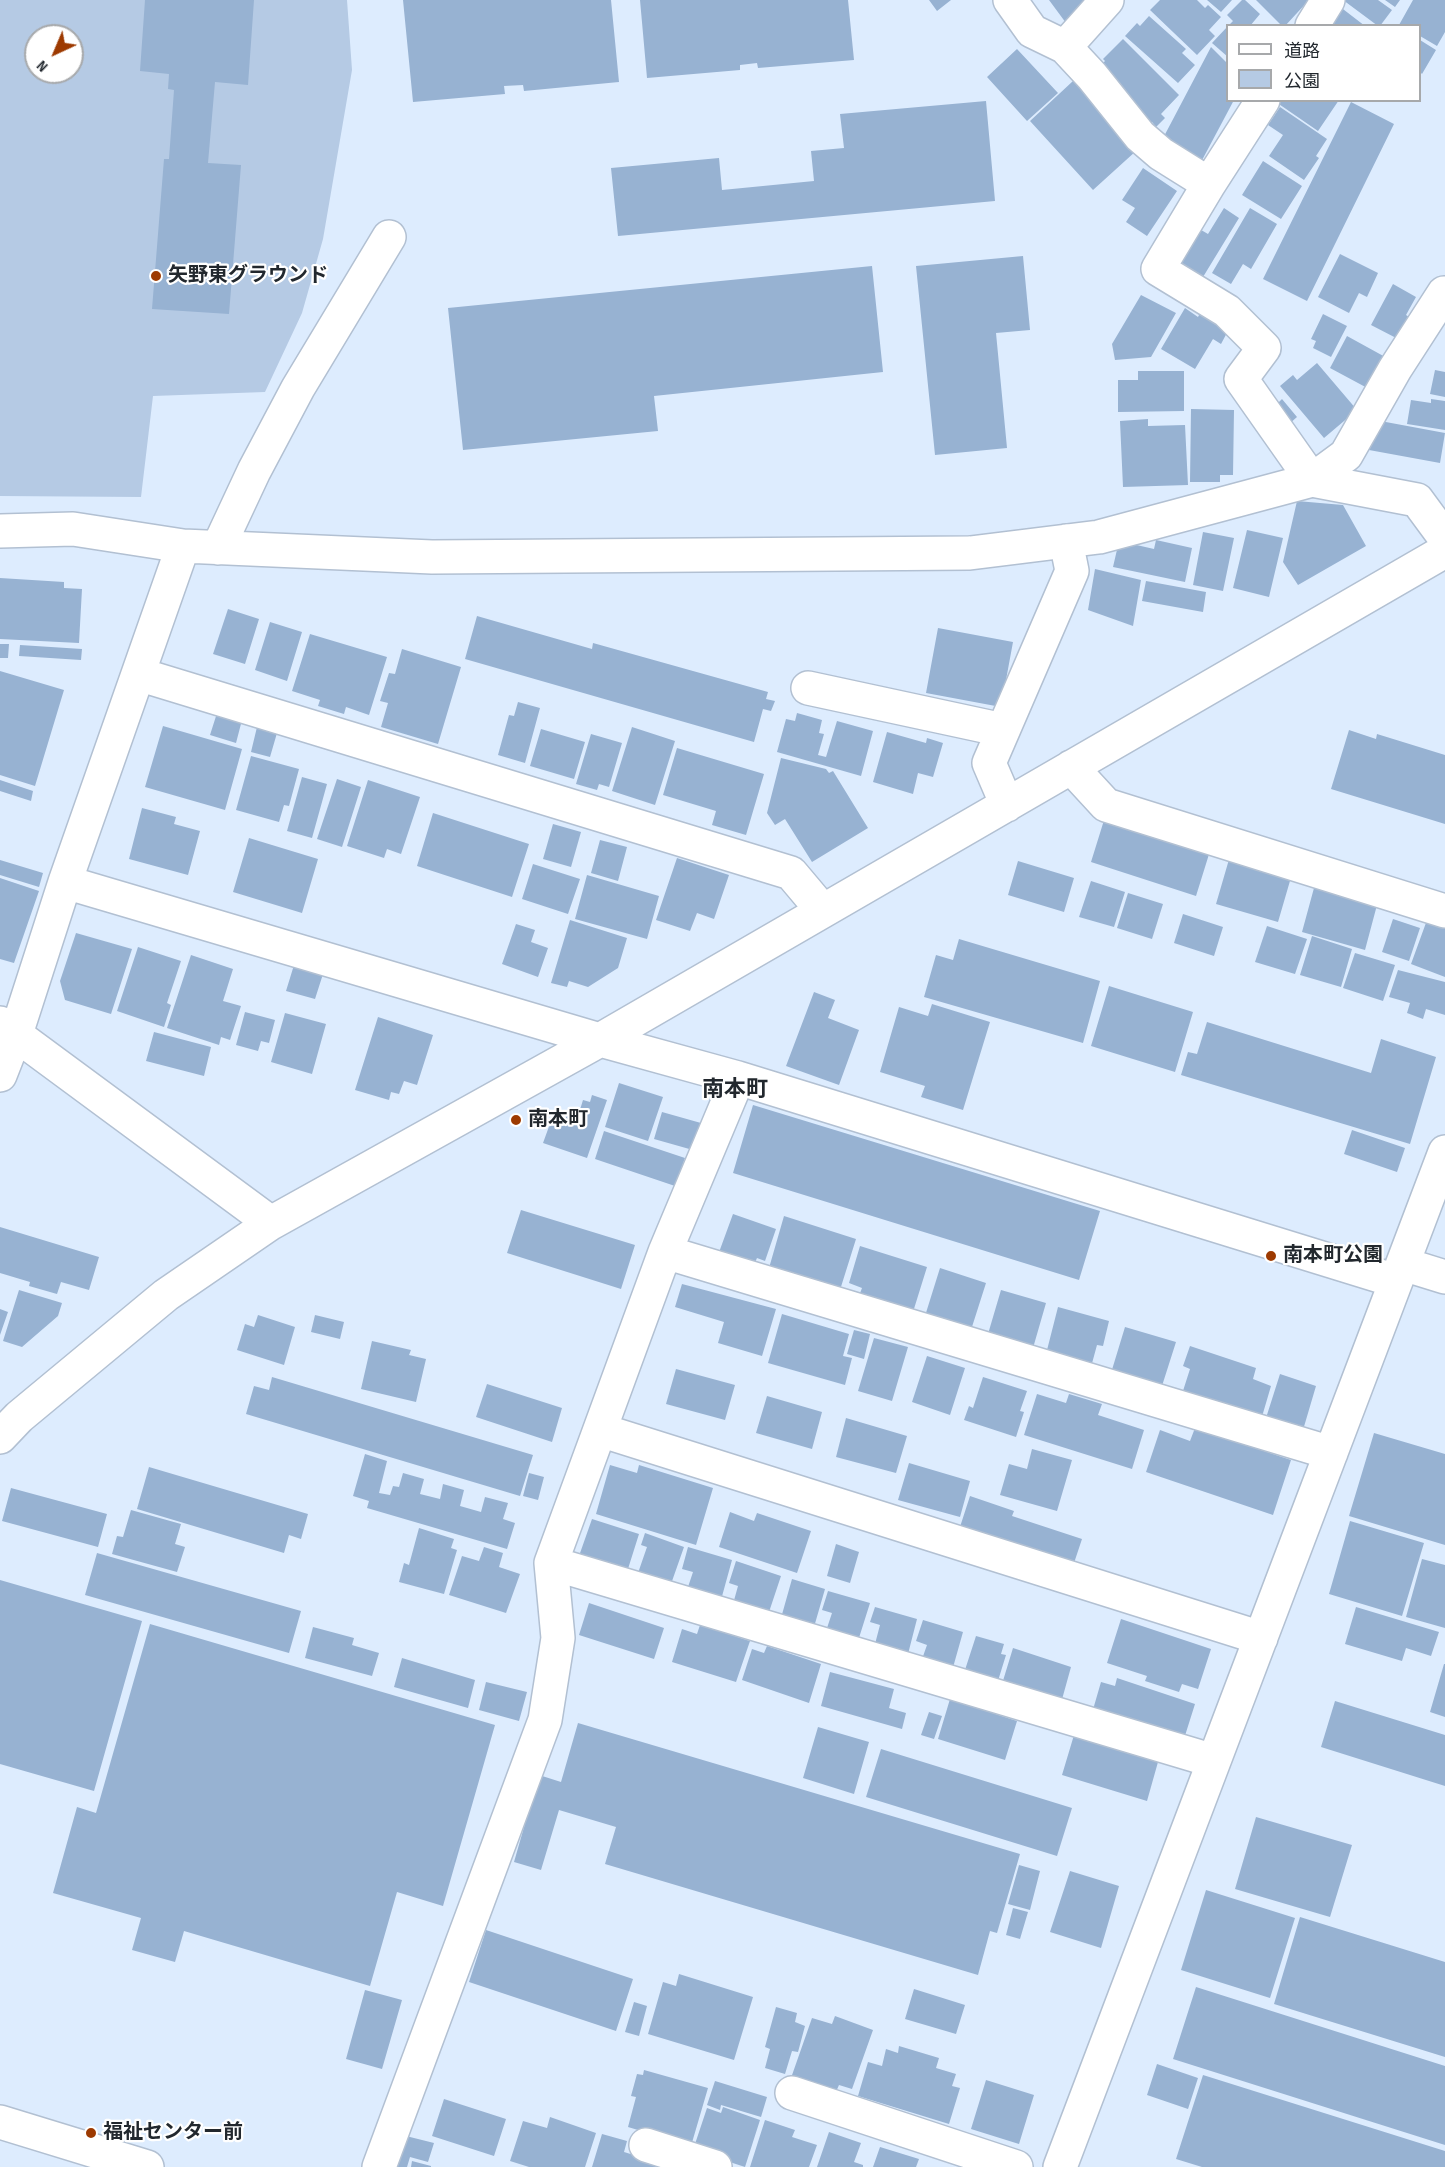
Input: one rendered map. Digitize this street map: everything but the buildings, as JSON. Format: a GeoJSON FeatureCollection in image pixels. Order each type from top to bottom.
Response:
{"type":"FeatureCollection","features":[{"type":"Feature","properties":{"kind":"street"},"geometry":{"type":"LineString","coordinates":[[1010,0],[1032,30],[1065,46],[1140,136],[1161,154],[1209,184]]}},
{"type":"Feature","properties":{"kind":"street"},"geometry":{"type":"LineString","coordinates":[[1065,46],[1107,0]]}},
{"type":"Feature","properties":{"kind":"street"},"geometry":{"type":"LineString","coordinates":[[1313,24],[1328,0]]}},
{"type":"Feature","properties":{"kind":"street"},"geometry":{"type":"LineString","coordinates":[[1262,102],[1158,269],[1227,311],[1264,348],[1241,379],[1312,480],[1417,500],[1445,538]]}},
{"type":"Feature","properties":{"kind":"street"},"geometry":{"type":"LineString","coordinates":[[218,548],[254,471],[298,388],[389,237]]}},
{"type":"Feature","properties":{"kind":"street"},"geometry":{"type":"LineString","coordinates":[[0,531],[73,529],[183,546],[432,557],[958,554],[1099,537],[1312,480],[1346,455],[1395,369],[1443,293]]}},
{"type":"Feature","properties":{"kind":"street"},"geometry":{"type":"LineString","coordinates":[[1007,805],[989,763],[1072,571],[1066,541]]}},
{"type":"Feature","properties":{"kind":"street"},"geometry":{"type":"LineString","coordinates":[[0,1075],[8,1029],[65,882],[183,546]]}},
{"type":"Feature","properties":{"kind":"street"},"geometry":{"type":"LineString","coordinates":[[0,1437],[19,1417],[166,1295],[271,1223],[600,1040],[1445,551]]}},
{"type":"Feature","properties":{"kind":"street"},"geometry":{"type":"LineString","coordinates":[[138,675],[791,873],[823,910]]}},
{"type":"Feature","properties":{"kind":"street"},"geometry":{"type":"LineString","coordinates":[[808,688],[1004,730]]}},
{"type":"Feature","properties":{"kind":"street"},"geometry":{"type":"LineString","coordinates":[[1071,767],[1106,805],[1445,911]]}},
{"type":"Feature","properties":{"kind":"street"},"geometry":{"type":"LineString","coordinates":[[65,882],[1400,1273],[1445,1277]]}},
{"type":"Feature","properties":{"kind":"street"},"geometry":{"type":"LineString","coordinates":[[8,1029],[271,1223]]}},
{"type":"Feature","properties":{"kind":"street"},"geometry":{"type":"LineString","coordinates":[[379,2167],[545,1720],[558,1638],[551,1563],[665,1252],[738,1078]]}},
{"type":"Feature","properties":{"kind":"street"},"geometry":{"type":"LineString","coordinates":[[1060,2167],[1445,1152]]}},
{"type":"Feature","properties":{"kind":"street"},"geometry":{"type":"LineString","coordinates":[[665,1252],[1331,1453]]}},
{"type":"Feature","properties":{"kind":"street"},"geometry":{"type":"LineString","coordinates":[[600,1430],[1261,1638]]}},
{"type":"Feature","properties":{"kind":"street"},"geometry":{"type":"LineString","coordinates":[[551,1563],[1214,1761]]}},
{"type":"Feature","properties":{"kind":"street"},"geometry":{"type":"LineString","coordinates":[[792,2093],[1016,2167]]}},
{"type":"Feature","properties":{"kind":"street"},"geometry":{"type":"LineString","coordinates":[[0,2122],[147,2167]]}},
{"type":"Feature","properties":{"kind":"street"},"geometry":{"type":"LineString","coordinates":[[646,2145],[715,2167]]}},
{"type":"Feature","properties":{"kind":"green space","name":"矢野東グラウンド"},"geometry":{"type":"Polygon","coordinates":[[[0,0],[347,0],[352,70],[323,239],[302,313],[265,392],[153,396],[141,497],[0,496],[0,0]]]}},
{"type":"Feature","properties":{"kind":"place","name":"矢野東グラウンド"},"geometry":{"type":"Point","coordinates":[156,276]}},
{"type":"Feature","properties":{"kind":"place","name":"南本町"},"geometry":{"type":"Point","coordinates":[516,1120]}},
{"type":"Feature","properties":{"kind":"place","name":"南本町公園"},"geometry":{"type":"Point","coordinates":[1271,1256]}},
{"type":"Feature","properties":{"kind":"place","name":"福祉センター前"},"geometry":{"type":"Point","coordinates":[91,2133]}},
{"type":"Feature","properties":{"kind":"district","name":"南本町"},"geometry":{"type":"Point","coordinates":[735,1090]}}]}
